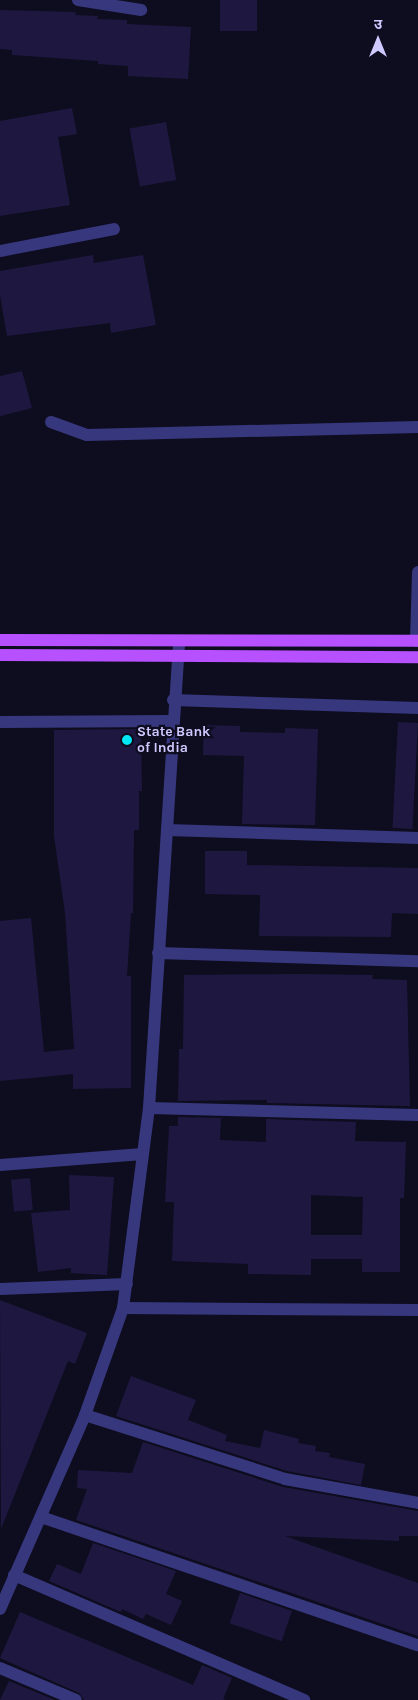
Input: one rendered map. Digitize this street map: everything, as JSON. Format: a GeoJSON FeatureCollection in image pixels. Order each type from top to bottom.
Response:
{"type":"FeatureCollection","features":[{"type":"Feature","properties":{"kind":"main road"},"geometry":{"type":"LineString","coordinates":[[0,640],[418,657]]}},
{"type":"Feature","properties":{"kind":"main road"},"geometry":{"type":"LineString","coordinates":[[0,655],[417,641]]}},
{"type":"Feature","properties":{"kind":"street"},"geometry":{"type":"LineString","coordinates":[[78,0],[141,10]]}},
{"type":"Feature","properties":{"kind":"street"},"geometry":{"type":"LineString","coordinates":[[0,251],[114,229]]}},
{"type":"Feature","properties":{"kind":"street"},"geometry":{"type":"LineString","coordinates":[[52,422],[87,435],[418,428]]}},
{"type":"Feature","properties":{"kind":"street"},"geometry":{"type":"LineString","coordinates":[[417,641],[418,572]]}},
{"type":"Feature","properties":{"kind":"street"},"geometry":{"type":"LineString","coordinates":[[0,1609],[85,1415],[123,1308],[149,1108],[167,830],[173,700],[178,648]]}},
{"type":"Feature","properties":{"kind":"street"},"geometry":{"type":"LineString","coordinates":[[173,700],[418,708]]}},
{"type":"Feature","properties":{"kind":"street"},"geometry":{"type":"LineString","coordinates":[[0,722],[172,721]]}},
{"type":"Feature","properties":{"kind":"street"},"geometry":{"type":"LineString","coordinates":[[167,830],[418,838]]}},
{"type":"Feature","properties":{"kind":"street"},"geometry":{"type":"LineString","coordinates":[[158,953],[418,961]]}},
{"type":"Feature","properties":{"kind":"street"},"geometry":{"type":"LineString","coordinates":[[149,1108],[418,1114]]}},
{"type":"Feature","properties":{"kind":"street"},"geometry":{"type":"LineString","coordinates":[[0,1166],[143,1154]]}},
{"type":"Feature","properties":{"kind":"street"},"geometry":{"type":"LineString","coordinates":[[0,1290],[127,1284]]}},
{"type":"Feature","properties":{"kind":"street"},"geometry":{"type":"LineString","coordinates":[[123,1308],[418,1310]]}},
{"type":"Feature","properties":{"kind":"street"},"geometry":{"type":"LineString","coordinates":[[85,1415],[285,1480],[418,1503]]}},
{"type":"Feature","properties":{"kind":"street"},"geometry":{"type":"LineString","coordinates":[[41,1517],[418,1645]]}},
{"type":"Feature","properties":{"kind":"street"},"geometry":{"type":"LineString","coordinates":[[14,1575],[304,1700]]}},
{"type":"Feature","properties":{"kind":"street"},"geometry":{"type":"LineString","coordinates":[[0,1668],[76,1700]]}},
{"type":"Feature","properties":{"kind":"building"},"geometry":{"type":"Polygon","coordinates":[[[220,0],[257,0],[257,31],[220,31],[220,0]]]}},
{"type":"Feature","properties":{"kind":"building"},"geometry":{"type":"Polygon","coordinates":[[[0,10],[76,12],[75,15],[98,16],[97,19],[127,20],[127,24],[191,27],[188,79],[128,76],[128,66],[98,64],[98,61],[12,55],[12,50],[0,49],[0,10]]]}},
{"type":"Feature","properties":{"kind":"building"},"geometry":{"type":"Polygon","coordinates":[[[72,108],[77,134],[58,137],[70,205],[0,216],[0,121],[72,108]]]}},
{"type":"Feature","properties":{"kind":"building"},"geometry":{"type":"Polygon","coordinates":[[[166,122],[176,180],[140,187],[130,128],[166,122]]]}},
{"type":"Feature","properties":{"kind":"building"},"geometry":{"type":"Polygon","coordinates":[[[93,255],[94,263],[143,255],[156,325],[111,333],[110,323],[7,336],[0,295],[0,271],[93,255]]]}},
{"type":"Feature","properties":{"kind":"building"},"geometry":{"type":"Polygon","coordinates":[[[22,371],[32,408],[0,416],[0,376],[22,371]]]}},
{"type":"Feature","properties":{"kind":"building"},"geometry":{"type":"Polygon","coordinates":[[[398,722],[418,723],[412,829],[392,828],[398,722]]]}},
{"type":"Feature","properties":{"kind":"building"},"geometry":{"type":"Polygon","coordinates":[[[204,725],[240,726],[240,732],[285,733],[285,728],[318,729],[315,825],[242,824],[244,756],[203,755],[204,725]]]}},
{"type":"Feature","properties":{"kind":"building"},"geometry":{"type":"Polygon","coordinates":[[[141,729],[142,791],[139,791],[139,830],[134,830],[133,913],[131,913],[127,976],[131,976],[131,1088],[73,1089],[73,1074],[0,1081],[0,921],[31,918],[44,1052],[74,1049],[65,913],[54,836],[54,730],[141,729]]]}},
{"type":"Feature","properties":{"kind":"building"},"geometry":{"type":"Polygon","coordinates":[[[205,851],[247,851],[247,865],[418,868],[418,914],[392,913],[391,937],[259,936],[260,895],[205,894],[205,851]]]}},
{"type":"Feature","properties":{"kind":"building"},"geometry":{"type":"Polygon","coordinates":[[[184,975],[373,975],[372,979],[407,980],[410,1106],[267,1103],[267,1100],[178,1101],[179,1049],[183,1049],[184,975]]]}},
{"type":"Feature","properties":{"kind":"building"},"geometry":{"type":"Polygon","coordinates":[[[178,1117],[221,1118],[220,1140],[266,1142],[266,1119],[356,1122],[355,1141],[406,1142],[404,1198],[400,1198],[400,1272],[362,1272],[362,1259],[311,1259],[311,1275],[248,1274],[248,1264],[172,1261],[174,1202],[165,1202],[169,1126],[178,1126],[178,1117]],[[311,1195],[311,1235],[362,1235],[363,1197],[311,1195]]]}},
{"type":"Feature","properties":{"kind":"building"},"geometry":{"type":"Polygon","coordinates":[[[69,1175],[114,1177],[107,1275],[71,1273],[71,1268],[38,1272],[31,1213],[70,1210],[69,1175]]]}},
{"type":"Feature","properties":{"kind":"building"},"geometry":{"type":"Polygon","coordinates":[[[30,1178],[33,1210],[14,1212],[11,1180],[30,1178]]]}},
{"type":"Feature","properties":{"kind":"building"},"geometry":{"type":"Polygon","coordinates":[[[0,1300],[87,1333],[75,1364],[68,1361],[1,1529],[0,1300]]]}},
{"type":"Feature","properties":{"kind":"building"},"geometry":{"type":"Polygon","coordinates":[[[131,1376],[196,1400],[188,1420],[227,1435],[225,1441],[260,1448],[264,1430],[299,1439],[298,1443],[316,1446],[315,1451],[330,1453],[329,1457],[365,1464],[361,1485],[287,1471],[116,1416],[131,1376]]]}},
{"type":"Feature","properties":{"kind":"building"},"geometry":{"type":"Polygon","coordinates":[[[143,1442],[283,1487],[418,1511],[418,1536],[399,1536],[399,1541],[285,1536],[418,1583],[418,1636],[76,1520],[87,1489],[77,1488],[78,1470],[132,1473],[143,1442]]]}},
{"type":"Feature","properties":{"kind":"building"},"geometry":{"type":"Polygon","coordinates":[[[93,1543],[176,1571],[166,1594],[182,1601],[171,1625],[146,1614],[143,1619],[122,1609],[121,1612],[49,1581],[57,1564],[81,1574],[93,1543]]]}},
{"type":"Feature","properties":{"kind":"building"},"geometry":{"type":"Polygon","coordinates":[[[240,1593],[292,1611],[282,1641],[230,1623],[240,1593]]]}},
{"type":"Feature","properties":{"kind":"building"},"geometry":{"type":"Polygon","coordinates":[[[20,1612],[193,1685],[202,1665],[232,1678],[223,1699],[226,1700],[84,1700],[79,1693],[0,1658],[20,1612]]]}},
{"type":"Feature","properties":{"kind":"building"},"geometry":{"type":"Polygon","coordinates":[[[9,1681],[55,1700],[0,1700],[9,1681]]]}},
{"type":"Feature","properties":{"kind":"place","name":"State Bank of India"},"geometry":{"type":"Point","coordinates":[127,740]}}]}
